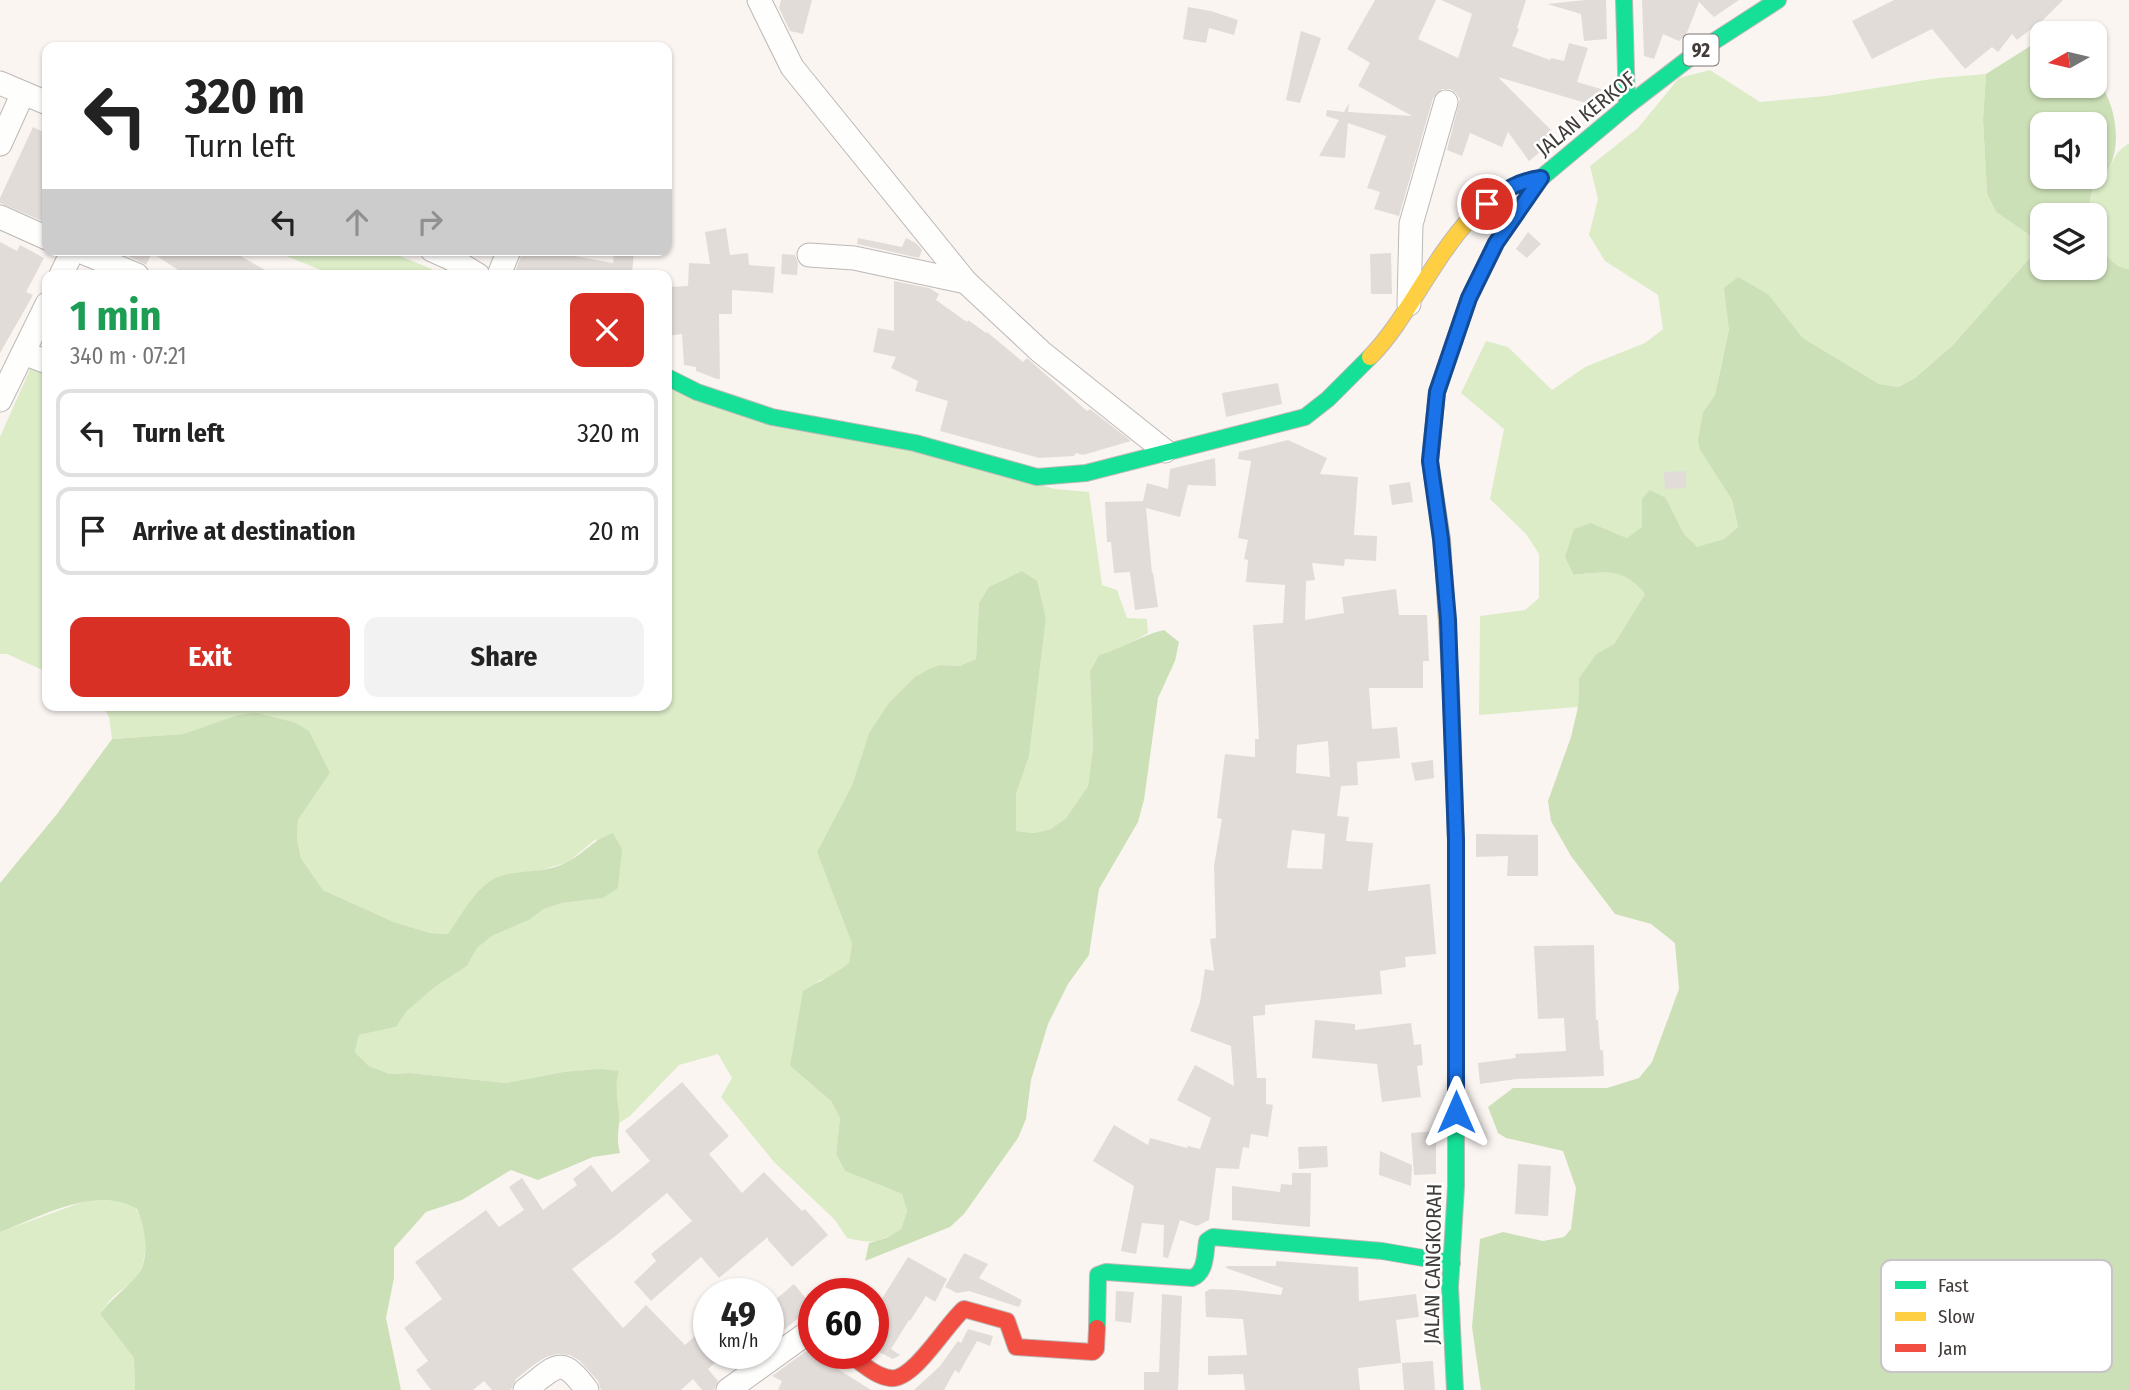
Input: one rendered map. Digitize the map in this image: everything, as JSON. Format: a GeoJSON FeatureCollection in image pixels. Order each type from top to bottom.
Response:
{"type":"FeatureCollection","features":[{"type":"Feature","properties":{"kind":"street"},"geometry":{"type":"LineString","coordinates":[[759,0],[792,67],[966,282],[1041,352],[1166,451]]}},
{"type":"Feature","properties":{"kind":"street"},"geometry":{"type":"LineString","coordinates":[[1624,0],[1627,106]]}},
{"type":"Feature","properties":{"kind":"street","name":"JALAN KERKOF"},"geometry":{"type":"LineString","coordinates":[[1456,1096],[1456,840],[1448,620],[1441,539],[1430,461],[1437,392],[1469,298],[1496,243],[1541,178],[1627,106],[1707,46],[1778,0]]}},
{"type":"Feature","properties":{"kind":"street"},"geometry":{"type":"LineString","coordinates":[[0,83],[42,101]]}},
{"type":"Feature","properties":{"kind":"street"},"geometry":{"type":"LineString","coordinates":[[0,144],[23,93]]}},
{"type":"Feature","properties":{"kind":"street"},"geometry":{"type":"LineString","coordinates":[[1409,304],[1411,224],[1446,102]]}},
{"type":"Feature","properties":{"kind":"street"},"geometry":{"type":"LineString","coordinates":[[672,380],[697,392],[772,417],[915,443],[1037,477],[1086,473],[1305,417],[1363,367],[1387,340],[1451,240],[1487,204],[1510,186],[1541,178]]}},
{"type":"Feature","properties":{"kind":"street"},"geometry":{"type":"LineString","coordinates":[[0,217],[42,235]]}},
{"type":"Feature","properties":{"kind":"street"},"geometry":{"type":"LineString","coordinates":[[809,255],[854,258],[966,282]]}},
{"type":"Feature","properties":{"kind":"street"},"geometry":{"type":"LineString","coordinates":[[90,256],[125,270]]}},
{"type":"Feature","properties":{"kind":"street"},"geometry":{"type":"LineString","coordinates":[[446,256],[470,270]]}},
{"type":"Feature","properties":{"kind":"street"},"geometry":{"type":"LineString","coordinates":[[0,400],[42,315]]}},
{"type":"Feature","properties":{"kind":"street"},"geometry":{"type":"LineString","coordinates":[[24,353],[42,360]]}},
{"type":"Feature","properties":{"kind":"street","name":"JALAN CANGKORAH"},"geometry":{"type":"LineString","coordinates":[[1455,1390],[1450,1287],[1456,1186],[1456,1096]]}},
{"type":"Feature","properties":{"kind":"street"},"geometry":{"type":"LineString","coordinates":[[873,1369],[888,1378],[898,1380],[908,1375],[939,1333],[964,1309],[1007,1321],[1016,1347],[1089,1353],[1096,1349],[1098,1275],[1106,1272],[1198,1276],[1202,1270],[1207,1241],[1213,1237],[1382,1251],[1452,1263]]}},
{"type":"Feature","properties":{"kind":"street"},"geometry":{"type":"LineString","coordinates":[[728,1390],[798,1340]]}},
{"type":"Feature","properties":{"kind":"street"},"geometry":{"type":"LineString","coordinates":[[525,1390],[555,1367],[563,1366],[570,1368],[587,1390]]}},
{"type":"Feature","properties":{"kind":"green space"},"geometry":{"type":"Polygon","coordinates":[[[2030,46],[2030,98],[2107,98],[2107,95],[2116,136],[2112,161],[2107,171],[2107,112],[2030,112],[2030,189],[2094,189],[2091,203],[2030,203],[2030,238],[2028,234],[1996,212],[1987,194],[1983,120],[1986,74],[2030,46]]]}},
{"type":"Feature","properties":{"kind":"green space"},"geometry":{"type":"Polygon","coordinates":[[[1710,70],[1760,102],[1826,96],[1938,78],[1986,74],[1983,120],[1987,194],[1996,212],[2028,234],[2030,258],[1952,346],[1915,378],[1898,387],[1879,384],[1803,338],[1769,295],[1729,328],[1715,395],[1703,412],[1700,450],[1732,500],[1738,527],[1724,539],[1697,548],[1684,534],[1666,498],[1642,499],[1642,528],[1627,538],[1591,523],[1574,575],[1621,575],[1645,594],[1614,644],[1596,654],[1579,678],[1578,707],[1479,715],[1480,616],[1525,610],[1539,598],[1539,554],[1526,534],[1490,499],[1504,429],[1461,393],[1486,341],[1508,347],[1552,390],[1585,367],[1645,343],[1663,329],[1658,295],[1605,261],[1589,235],[1598,199],[1590,166],[1638,128],[1679,78],[1710,70]]]}},
{"type":"Feature","properties":{"kind":"green space"},"geometry":{"type":"Polygon","coordinates":[[[2129,143],[2129,269],[2120,267],[2107,257],[2107,203],[2091,203],[2094,189],[2107,189],[2107,171],[2118,152],[2129,143]]]}},
{"type":"Feature","properties":{"kind":"green space"},"geometry":{"type":"Polygon","coordinates":[[[287,256],[400,256],[432,269],[432,270],[321,270],[287,256]]]}},
{"type":"Feature","properties":{"kind":"green space"},"geometry":{"type":"Polygon","coordinates":[[[2107,256],[2116,264],[2129,269],[2129,1390],[1481,1390],[1472,1327],[1480,1239],[1503,1232],[1543,1241],[1564,1237],[1571,1229],[1576,1188],[1563,1151],[1506,1138],[1498,1133],[1488,1107],[1513,1088],[1607,1088],[1639,1078],[1652,1062],[1679,989],[1675,943],[1651,924],[1615,914],[1571,856],[1551,821],[1548,801],[1571,737],[1578,707],[1579,678],[1596,654],[1614,644],[1645,594],[1621,575],[1574,575],[1565,557],[1574,529],[1591,523],[1627,538],[1642,527],[1642,499],[1650,490],[1666,498],[1684,534],[1697,547],[1724,539],[1738,527],[1732,500],[1700,450],[1698,441],[1703,412],[1715,395],[1729,329],[1724,288],[1738,277],[1769,295],[1803,338],[1879,384],[1898,387],[1915,378],[1952,346],[2030,258],[2030,280],[2107,280],[2107,256]]]}},
{"type":"Feature","properties":{"kind":"green space"},"geometry":{"type":"Polygon","coordinates":[[[32,365],[42,369],[42,670],[7,654],[0,654],[0,437],[32,365]]]}},
{"type":"Feature","properties":{"kind":"green space"},"geometry":{"type":"Polygon","coordinates":[[[672,382],[1055,489],[1089,492],[1102,585],[1117,590],[1127,618],[1147,619],[1148,633],[1117,650],[1099,655],[1090,671],[1093,748],[1088,786],[1066,818],[1051,829],[1034,833],[1016,831],[1016,794],[1029,757],[1046,619],[979,603],[976,659],[959,666],[941,665],[869,733],[852,785],[817,852],[852,944],[849,963],[836,975],[818,981],[790,1066],[831,1101],[840,1118],[836,1154],[845,1171],[902,1194],[907,1211],[901,1229],[875,1241],[847,1238],[835,1220],[774,1162],[721,1097],[732,1078],[718,1054],[679,1065],[630,1116],[619,1123],[614,1085],[618,1071],[563,1072],[506,1083],[410,1073],[390,1074],[369,1066],[355,1052],[359,1035],[396,1027],[407,1011],[435,987],[467,966],[477,948],[492,936],[529,920],[544,909],[562,903],[602,898],[596,839],[568,862],[482,888],[449,934],[430,933],[394,922],[323,890],[301,858],[297,839],[298,820],[330,773],[294,722],[256,714],[237,715],[183,734],[112,739],[106,711],[672,711],[672,382]]]}},
{"type":"Feature","properties":{"kind":"green space"},"geometry":{"type":"Polygon","coordinates":[[[1022,571],[1037,581],[1046,619],[1029,757],[1016,794],[1016,831],[1034,833],[1051,829],[1066,818],[1088,786],[1093,748],[1090,671],[1099,655],[1164,630],[1179,642],[1175,661],[1158,698],[1144,800],[1138,822],[1099,889],[1089,955],[1068,984],[1048,1024],[1031,1080],[1026,1119],[1018,1138],[964,1214],[950,1227],[865,1261],[869,1243],[886,1238],[901,1229],[907,1211],[902,1194],[845,1171],[836,1154],[840,1118],[831,1101],[790,1066],[803,991],[849,963],[852,944],[817,852],[852,785],[869,733],[889,703],[915,677],[931,668],[941,665],[959,666],[976,659],[979,603],[989,587],[1022,571]]]}},
{"type":"Feature","properties":{"kind":"green space"},"geometry":{"type":"Polygon","coordinates":[[[257,713],[294,722],[309,731],[330,773],[298,820],[297,839],[301,858],[323,890],[394,922],[430,933],[448,934],[476,894],[498,877],[559,866],[613,833],[622,849],[618,888],[603,898],[562,903],[544,909],[529,920],[492,936],[477,948],[467,966],[435,987],[407,1011],[396,1027],[359,1035],[355,1052],[369,1066],[390,1074],[410,1073],[506,1083],[563,1072],[600,1069],[619,1071],[617,1091],[620,1153],[593,1157],[538,1180],[511,1170],[462,1200],[426,1212],[394,1248],[394,1278],[386,1318],[401,1390],[135,1390],[134,1358],[100,1314],[135,1278],[143,1263],[145,1235],[137,1209],[121,1202],[87,1201],[0,1232],[0,883],[57,814],[112,739],[183,734],[237,715],[257,713]]]}},
{"type":"Feature","properties":{"kind":"green space"},"geometry":{"type":"Polygon","coordinates":[[[88,1200],[126,1202],[134,1207],[143,1224],[145,1246],[142,1267],[133,1281],[113,1297],[100,1314],[134,1358],[135,1390],[0,1390],[0,1232],[88,1200]]]}},
{"type":"Feature","properties":{"kind":"building"},"geometry":{"type":"Polygon","coordinates":[[[781,0],[812,0],[803,34],[790,31],[779,8],[781,0]]]}},
{"type":"Feature","properties":{"kind":"building"},"geometry":{"type":"Polygon","coordinates":[[[1375,0],[1436,0],[1418,39],[1458,58],[1472,14],[1441,0],[1526,0],[1512,46],[1550,60],[1564,61],[1569,43],[1588,48],[1577,82],[1608,91],[1608,96],[1596,106],[1498,77],[1552,131],[1549,134],[1556,139],[1529,161],[1508,132],[1502,147],[1470,133],[1462,156],[1447,150],[1460,99],[1450,89],[1442,89],[1433,98],[1399,216],[1374,209],[1380,192],[1367,188],[1386,136],[1348,123],[1345,158],[1319,156],[1339,120],[1326,116],[1327,110],[1344,112],[1349,103],[1348,112],[1412,116],[1358,86],[1370,63],[1347,49],[1375,0]]]}},
{"type":"Feature","properties":{"kind":"building"},"geometry":{"type":"Polygon","coordinates":[[[1606,0],[1607,39],[1584,41],[1581,14],[1547,4],[1606,0]]]}},
{"type":"Feature","properties":{"kind":"building"},"geometry":{"type":"Polygon","coordinates":[[[1642,0],[1739,0],[1714,17],[1699,2],[1686,35],[1679,41],[1663,34],[1654,59],[1644,56],[1642,0]]]}},
{"type":"Feature","properties":{"kind":"building"},"geometry":{"type":"Polygon","coordinates":[[[1894,0],[2063,0],[2042,21],[2030,21],[2030,30],[2017,40],[2012,34],[1998,52],[1992,47],[1965,69],[1932,29],[1872,59],[1852,21],[1894,0]]]}},
{"type":"Feature","properties":{"kind":"building"},"geometry":{"type":"Polygon","coordinates":[[[1188,7],[1238,20],[1234,35],[1209,28],[1206,43],[1183,39],[1188,7]]]}},
{"type":"Feature","properties":{"kind":"building"},"geometry":{"type":"Polygon","coordinates":[[[1301,31],[1321,38],[1300,103],[1286,100],[1301,31]]]}},
{"type":"Feature","properties":{"kind":"building"},"geometry":{"type":"Polygon","coordinates":[[[33,127],[42,132],[42,221],[0,203],[33,127]]]}},
{"type":"Feature","properties":{"kind":"building"},"geometry":{"type":"Polygon","coordinates":[[[726,228],[730,255],[748,253],[749,265],[775,267],[773,293],[732,290],[732,314],[719,314],[720,379],[696,371],[696,367],[684,365],[682,334],[672,335],[672,287],[688,286],[689,263],[710,264],[705,232],[726,228]]]}},
{"type":"Feature","properties":{"kind":"building"},"geometry":{"type":"Polygon","coordinates":[[[1528,232],[1541,244],[1527,258],[1516,249],[1528,232]]]}},
{"type":"Feature","properties":{"kind":"building"},"geometry":{"type":"Polygon","coordinates":[[[858,238],[902,247],[906,238],[922,250],[919,258],[857,244],[858,238]]]}},
{"type":"Feature","properties":{"kind":"building"},"geometry":{"type":"Polygon","coordinates":[[[0,242],[17,251],[20,245],[44,258],[26,292],[33,295],[0,353],[0,242]]]}},
{"type":"Feature","properties":{"kind":"building"},"geometry":{"type":"Polygon","coordinates":[[[1391,253],[1392,294],[1371,294],[1370,254],[1391,253]]]}},
{"type":"Feature","properties":{"kind":"building"},"geometry":{"type":"Polygon","coordinates":[[[782,254],[795,255],[798,263],[797,275],[781,274],[782,254]]]}},
{"type":"Feature","properties":{"kind":"building"},"geometry":{"type":"Polygon","coordinates":[[[129,256],[150,256],[146,265],[129,256]]]}},
{"type":"Feature","properties":{"kind":"building"},"geometry":{"type":"Polygon","coordinates":[[[157,256],[241,256],[265,270],[178,270],[157,256]]]}},
{"type":"Feature","properties":{"kind":"building"},"geometry":{"type":"Polygon","coordinates":[[[521,256],[575,256],[613,263],[614,256],[634,256],[632,270],[516,270],[521,256]]]}},
{"type":"Feature","properties":{"kind":"building"},"geometry":{"type":"Polygon","coordinates":[[[894,281],[929,288],[939,294],[936,300],[967,322],[968,320],[987,332],[1023,362],[1027,358],[1087,411],[1090,409],[1131,441],[1083,455],[1076,453],[1074,456],[1039,458],[940,431],[948,401],[915,391],[918,381],[891,368],[896,357],[873,352],[878,328],[894,331],[894,281]]]}},
{"type":"Feature","properties":{"kind":"building"},"geometry":{"type":"Polygon","coordinates":[[[1278,383],[1282,404],[1226,417],[1222,393],[1278,383]]]}},
{"type":"Feature","properties":{"kind":"building"},"geometry":{"type":"Polygon","coordinates":[[[1288,440],[1327,458],[1320,474],[1358,477],[1354,535],[1377,536],[1376,561],[1345,559],[1344,566],[1312,563],[1315,580],[1306,581],[1305,620],[1344,613],[1342,597],[1396,589],[1399,615],[1427,615],[1429,661],[1423,661],[1423,688],[1369,688],[1372,729],[1397,727],[1400,758],[1357,762],[1358,785],[1341,786],[1337,816],[1349,817],[1346,841],[1373,843],[1368,891],[1430,884],[1436,954],[1405,957],[1406,967],[1380,971],[1382,994],[1265,1005],[1265,1015],[1253,1016],[1257,1078],[1266,1078],[1266,1104],[1273,1105],[1268,1137],[1251,1134],[1249,1148],[1243,1147],[1239,1169],[1216,1168],[1209,1220],[1197,1226],[1180,1220],[1168,1258],[1163,1257],[1164,1225],[1142,1223],[1136,1254],[1121,1251],[1134,1186],[1093,1161],[1114,1125],[1148,1145],[1150,1138],[1200,1149],[1211,1118],[1177,1100],[1195,1065],[1234,1086],[1231,1046],[1190,1031],[1200,1002],[1205,969],[1214,971],[1210,939],[1216,938],[1214,866],[1222,819],[1217,818],[1225,754],[1255,757],[1255,739],[1259,739],[1253,625],[1283,623],[1285,585],[1246,582],[1248,560],[1244,559],[1248,540],[1238,538],[1251,461],[1238,459],[1239,452],[1288,440]],[[1328,741],[1297,745],[1296,773],[1330,777],[1328,741]],[[1292,830],[1287,868],[1322,869],[1325,834],[1292,830]]]}},
{"type":"Feature","properties":{"kind":"building"},"geometry":{"type":"Polygon","coordinates":[[[1215,458],[1216,486],[1188,485],[1180,517],[1146,508],[1158,607],[1135,610],[1130,572],[1114,573],[1111,542],[1107,542],[1105,502],[1143,501],[1147,483],[1168,489],[1170,469],[1215,458]]]}},
{"type":"Feature","properties":{"kind":"building"},"geometry":{"type":"Polygon","coordinates":[[[1686,471],[1686,488],[1665,489],[1664,472],[1686,471]]]}},
{"type":"Feature","properties":{"kind":"building"},"geometry":{"type":"Polygon","coordinates":[[[1410,482],[1413,502],[1392,505],[1389,485],[1410,482]]]}},
{"type":"Feature","properties":{"kind":"building"},"geometry":{"type":"Polygon","coordinates":[[[1433,760],[1434,778],[1415,781],[1411,763],[1433,760]]]}},
{"type":"Feature","properties":{"kind":"building"},"geometry":{"type":"Polygon","coordinates":[[[1476,834],[1538,835],[1538,876],[1507,876],[1508,856],[1476,857],[1476,834]]]}},
{"type":"Feature","properties":{"kind":"building"},"geometry":{"type":"Polygon","coordinates":[[[1594,945],[1596,1020],[1600,1050],[1603,1050],[1604,1076],[1517,1079],[1480,1084],[1478,1063],[1516,1058],[1515,1054],[1566,1051],[1564,1018],[1538,1019],[1534,946],[1594,945]]]}},
{"type":"Feature","properties":{"kind":"building"},"geometry":{"type":"Polygon","coordinates":[[[1315,1020],[1355,1024],[1355,1030],[1411,1023],[1414,1045],[1421,1044],[1423,1065],[1417,1066],[1421,1097],[1382,1102],[1377,1064],[1312,1058],[1315,1020]]]}},
{"type":"Feature","properties":{"kind":"building"},"geometry":{"type":"Polygon","coordinates":[[[682,1082],[729,1136],[709,1154],[742,1193],[764,1172],[802,1211],[805,1209],[828,1235],[792,1267],[768,1237],[719,1278],[701,1257],[651,1301],[634,1282],[656,1261],[651,1254],[692,1221],[667,1193],[572,1269],[623,1328],[646,1305],[685,1345],[693,1338],[693,1369],[708,1369],[718,1381],[714,1390],[702,1390],[693,1379],[681,1390],[601,1390],[598,1381],[580,1361],[570,1355],[558,1354],[535,1364],[516,1379],[511,1390],[492,1390],[484,1381],[473,1390],[431,1390],[416,1370],[428,1361],[404,1328],[442,1299],[415,1262],[486,1210],[499,1227],[524,1210],[509,1187],[522,1178],[543,1210],[577,1185],[573,1179],[591,1165],[612,1192],[650,1161],[625,1131],[682,1082]]]}},
{"type":"Feature","properties":{"kind":"building"},"geometry":{"type":"Polygon","coordinates":[[[1436,1131],[1436,1174],[1414,1175],[1411,1133],[1436,1131]]]}},
{"type":"Feature","properties":{"kind":"building"},"geometry":{"type":"Polygon","coordinates":[[[1327,1146],[1328,1167],[1299,1169],[1298,1147],[1327,1146]]]}},
{"type":"Feature","properties":{"kind":"building"},"geometry":{"type":"Polygon","coordinates":[[[1380,1151],[1412,1165],[1411,1186],[1379,1175],[1380,1151]]]}},
{"type":"Feature","properties":{"kind":"building"},"geometry":{"type":"Polygon","coordinates":[[[1518,1164],[1551,1166],[1548,1216],[1515,1214],[1518,1164]]]}},
{"type":"Feature","properties":{"kind":"building"},"geometry":{"type":"Polygon","coordinates":[[[1292,1173],[1311,1173],[1310,1227],[1232,1220],[1232,1186],[1280,1192],[1281,1184],[1292,1185],[1292,1173]]]}},
{"type":"Feature","properties":{"kind":"building"},"geometry":{"type":"Polygon","coordinates":[[[964,1253],[988,1264],[979,1278],[1022,1300],[1019,1307],[969,1291],[957,1293],[945,1287],[964,1253]]]}},
{"type":"Feature","properties":{"kind":"building"},"geometry":{"type":"Polygon","coordinates":[[[908,1257],[947,1279],[935,1302],[926,1296],[909,1320],[891,1349],[900,1355],[893,1359],[889,1357],[889,1288],[908,1257]]]}},
{"type":"Feature","properties":{"kind":"building"},"geometry":{"type":"Polygon","coordinates":[[[1276,1261],[1358,1267],[1359,1301],[1416,1294],[1419,1317],[1396,1320],[1401,1363],[1358,1368],[1360,1390],[1245,1390],[1243,1374],[1208,1375],[1208,1356],[1247,1355],[1243,1319],[1206,1317],[1205,1292],[1210,1289],[1236,1290],[1281,1295],[1283,1288],[1226,1268],[1276,1266],[1276,1261]]]}},
{"type":"Feature","properties":{"kind":"building"},"geometry":{"type":"Polygon","coordinates":[[[794,1284],[798,1289],[798,1318],[784,1330],[784,1292],[794,1284]]]}},
{"type":"Feature","properties":{"kind":"building"},"geometry":{"type":"Polygon","coordinates":[[[1116,1291],[1134,1292],[1131,1323],[1115,1321],[1116,1291]]]}},
{"type":"Feature","properties":{"kind":"building"},"geometry":{"type":"Polygon","coordinates":[[[1162,1294],[1182,1296],[1178,1390],[1144,1390],[1144,1372],[1159,1372],[1162,1294]]]}},
{"type":"Feature","properties":{"kind":"building"},"geometry":{"type":"Polygon","coordinates":[[[968,1329],[993,1336],[990,1346],[977,1341],[959,1373],[955,1370],[944,1390],[914,1390],[940,1366],[958,1341],[961,1343],[968,1329]]]}},
{"type":"Feature","properties":{"kind":"building"},"geometry":{"type":"Polygon","coordinates":[[[798,1357],[798,1369],[838,1369],[871,1390],[778,1390],[782,1381],[772,1376],[798,1357]]]}},
{"type":"Feature","properties":{"kind":"building"},"geometry":{"type":"Polygon","coordinates":[[[1433,1361],[1435,1390],[1404,1390],[1402,1363],[1433,1361]]]}},
{"type":"Feature","properties":{"kind":"traffic: fast"},"geometry":{"type":"LineString","coordinates":[[1624,0],[1627,106]]}},
{"type":"Feature","properties":{"kind":"traffic: fast"},"geometry":{"type":"LineString","coordinates":[[1461,321],[1469,298],[1496,243],[1541,178],[1696,53],[1778,0]]}},
{"type":"Feature","properties":{"kind":"traffic: fast"},"geometry":{"type":"LineString","coordinates":[[672,380],[697,392],[772,417],[915,443],[1037,477],[1086,473],[1305,417],[1328,399],[1370,357]]}},
{"type":"Feature","properties":{"kind":"traffic: fast"},"geometry":{"type":"LineString","coordinates":[[1451,691],[1456,840],[1456,1186],[1450,1287],[1455,1390]]}},
{"type":"Feature","properties":{"kind":"traffic: fast"},"geometry":{"type":"LineString","coordinates":[[1097,1328],[1098,1275],[1106,1272],[1192,1278],[1200,1272],[1207,1241],[1213,1237],[1382,1251],[1452,1263]]}},
{"type":"Feature","properties":{"kind":"traffic: slow"},"geometry":{"type":"LineString","coordinates":[[1370,357],[1408,308],[1464,226],[1486,203],[1511,187],[1541,178]]}},
{"type":"Feature","properties":{"kind":"traffic: slow"},"geometry":{"type":"LineString","coordinates":[[1451,691],[1442,539],[1430,461],[1437,392],[1461,321]]}},
{"type":"Feature","properties":{"kind":"traffic: jam"},"geometry":{"type":"LineString","coordinates":[[869,1369],[890,1378],[899,1377],[909,1371],[964,1309],[1007,1321],[1016,1347],[1093,1352],[1096,1349],[1097,1328]]}},
{"type":"Feature","properties":{"kind":"route"},"geometry":{"type":"LineString","coordinates":[[1456,1112],[1456,840],[1448,620],[1441,539],[1430,461],[1437,392],[1469,298],[1496,243],[1541,178],[1510,186],[1487,204]]}}]}
